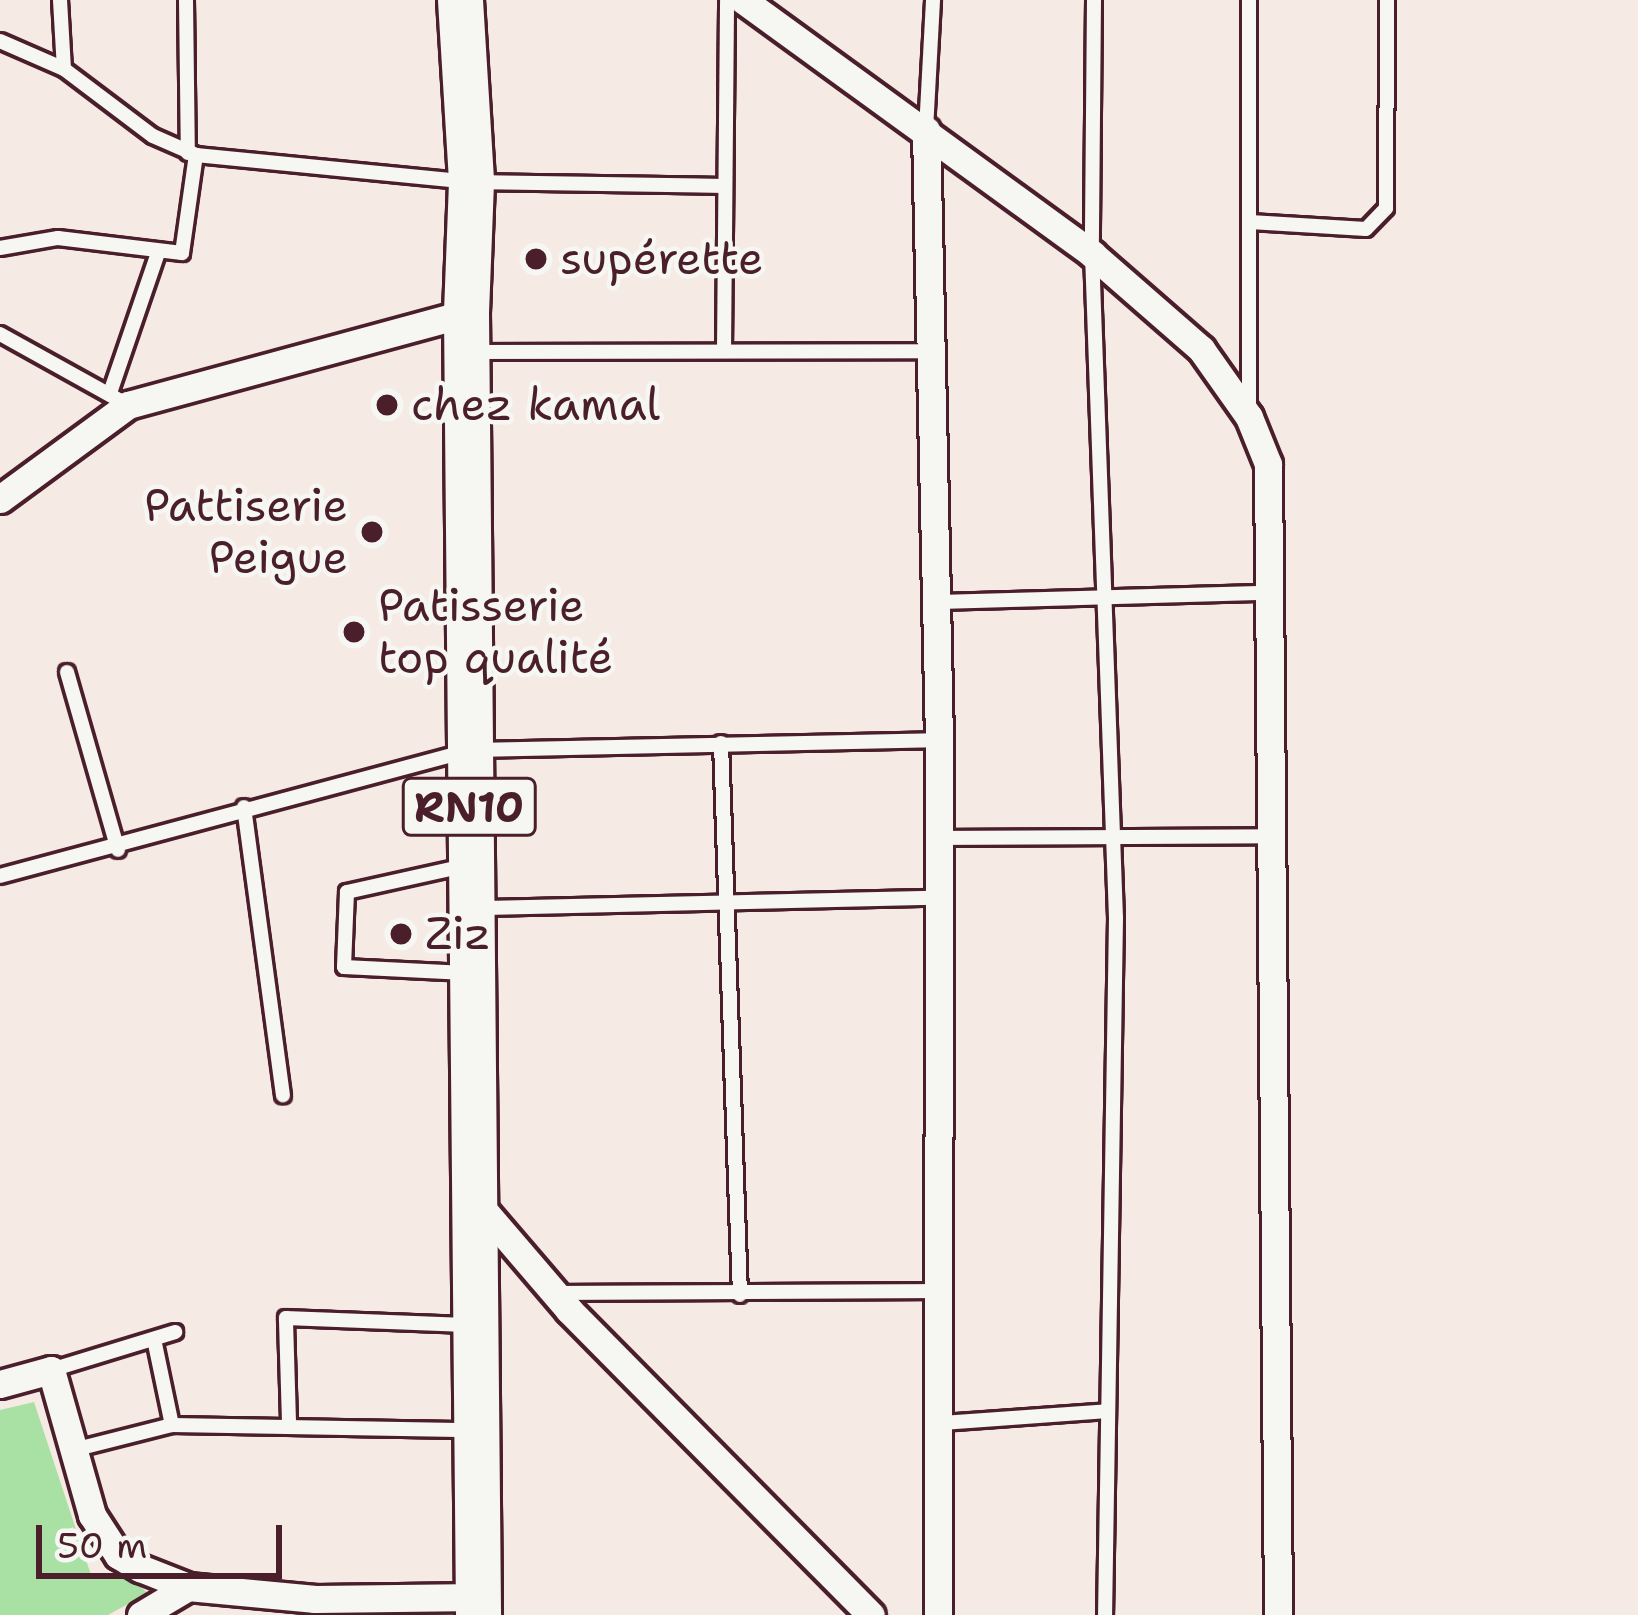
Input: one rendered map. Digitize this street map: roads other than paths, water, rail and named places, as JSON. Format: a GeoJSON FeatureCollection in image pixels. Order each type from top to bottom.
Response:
{"type":"FeatureCollection","features":[{"type":"Feature","properties":{"kind":"main road","name":"RN10"},"geometry":{"type":"LineString","coordinates":[[460,0],[472,182],[468,332],[471,973],[479,1606]]}},
{"type":"Feature","properties":{"kind":"street"},"geometry":{"type":"LineString","coordinates":[[744,2],[1092,254],[1201,349],[1250,417],[1268,464],[1278,1615]]}},
{"type":"Feature","properties":{"kind":"street"},"geometry":{"type":"LineString","coordinates":[[926,130],[939,740],[942,1423],[938,1615]]}},
{"type":"Feature","properties":{"kind":"street"},"geometry":{"type":"LineString","coordinates":[[0,499],[119,398],[468,332]]}},
{"type":"Feature","properties":{"kind":"street"},"geometry":{"type":"LineString","coordinates":[[474,1199],[553,1293],[871,1615]]}},
{"type":"Feature","properties":{"kind":"street"},"geometry":{"type":"LineString","coordinates":[[0,1384],[51,1370],[92,1515],[118,1555],[188,1587],[315,1599],[479,1606]]}},
{"type":"Feature","properties":{"kind":"street"},"geometry":{"type":"LineString","coordinates":[[141,1615],[188,1587]]}},
{"type":"Feature","properties":{"kind":"lane"},"geometry":{"type":"LineString","coordinates":[[60,0],[64,69]]}},
{"type":"Feature","properties":{"kind":"lane"},"geometry":{"type":"LineString","coordinates":[[0,248],[58,238],[157,256],[186,249],[192,154],[186,0]]}},
{"type":"Feature","properties":{"kind":"lane"},"geometry":{"type":"LineString","coordinates":[[926,130],[933,0]]}},
{"type":"Feature","properties":{"kind":"lane"},"geometry":{"type":"LineString","coordinates":[[1094,0],[1092,254],[1108,601],[1113,842],[1105,1615]]}},
{"type":"Feature","properties":{"kind":"lane"},"geometry":{"type":"LineString","coordinates":[[1249,0],[1250,417]]}},
{"type":"Feature","properties":{"kind":"lane"},"geometry":{"type":"LineString","coordinates":[[1250,222],[1366,229],[1386,208],[1387,0]]}},
{"type":"Feature","properties":{"kind":"lane"},"geometry":{"type":"LineString","coordinates":[[724,351],[725,186],[744,2]]}},
{"type":"Feature","properties":{"kind":"lane"},"geometry":{"type":"LineString","coordinates":[[0,41],[64,69],[154,136],[192,154],[472,182],[725,186]]}},
{"type":"Feature","properties":{"kind":"lane"},"geometry":{"type":"LineString","coordinates":[[0,334],[119,398],[157,256]]}},
{"type":"Feature","properties":{"kind":"lane"},"geometry":{"type":"LineString","coordinates":[[468,332],[724,351],[933,351]]}},
{"type":"Feature","properties":{"kind":"lane"},"geometry":{"type":"LineString","coordinates":[[937,602],[1108,601],[1269,592]]}},
{"type":"Feature","properties":{"kind":"lane"},"geometry":{"type":"LineString","coordinates":[[67,672],[118,850]]}},
{"type":"Feature","properties":{"kind":"lane"},"geometry":{"type":"LineString","coordinates":[[0,876],[118,850],[244,808],[470,750],[939,740]]}},
{"type":"Feature","properties":{"kind":"lane"},"geometry":{"type":"LineString","coordinates":[[722,743],[722,900],[740,1295]]}},
{"type":"Feature","properties":{"kind":"lane"},"geometry":{"type":"LineString","coordinates":[[244,808],[284,1095]]}},
{"type":"Feature","properties":{"kind":"lane"},"geometry":{"type":"LineString","coordinates":[[938,838],[1113,842],[1272,836]]}},
{"type":"Feature","properties":{"kind":"lane"},"geometry":{"type":"LineString","coordinates":[[471,973],[344,967],[347,892],[471,886],[722,900],[938,898]]}},
{"type":"Feature","properties":{"kind":"lane"},"geometry":{"type":"LineString","coordinates":[[553,1293],[942,1291]]}},
{"type":"Feature","properties":{"kind":"lane"},"geometry":{"type":"LineString","coordinates":[[289,1422],[286,1318],[477,1325]]}},
{"type":"Feature","properties":{"kind":"lane"},"geometry":{"type":"LineString","coordinates":[[51,1370],[175,1332]]}},
{"type":"Feature","properties":{"kind":"lane"},"geometry":{"type":"LineString","coordinates":[[154,1339],[172,1424]]}},
{"type":"Feature","properties":{"kind":"lane"},"geometry":{"type":"LineString","coordinates":[[942,1423],[1108,1411]]}},
{"type":"Feature","properties":{"kind":"lane"},"geometry":{"type":"LineString","coordinates":[[73,1450],[172,1424],[289,1422],[478,1430]]}},
{"type":"Feature","properties":{"kind":"place","name":"supérette"},"geometry":{"type":"Point","coordinates":[536,259]}},
{"type":"Feature","properties":{"kind":"place","name":"chez kamal"},"geometry":{"type":"Point","coordinates":[387,405]}},
{"type":"Feature","properties":{"kind":"place","name":"Pattiserie Peigue"},"geometry":{"type":"Point","coordinates":[372,532]}},
{"type":"Feature","properties":{"kind":"place","name":"Patisserie top qualité"},"geometry":{"type":"Point","coordinates":[354,632]}},
{"type":"Feature","properties":{"kind":"place","name":"Ziz"},"geometry":{"type":"Point","coordinates":[401,934]}}]}
